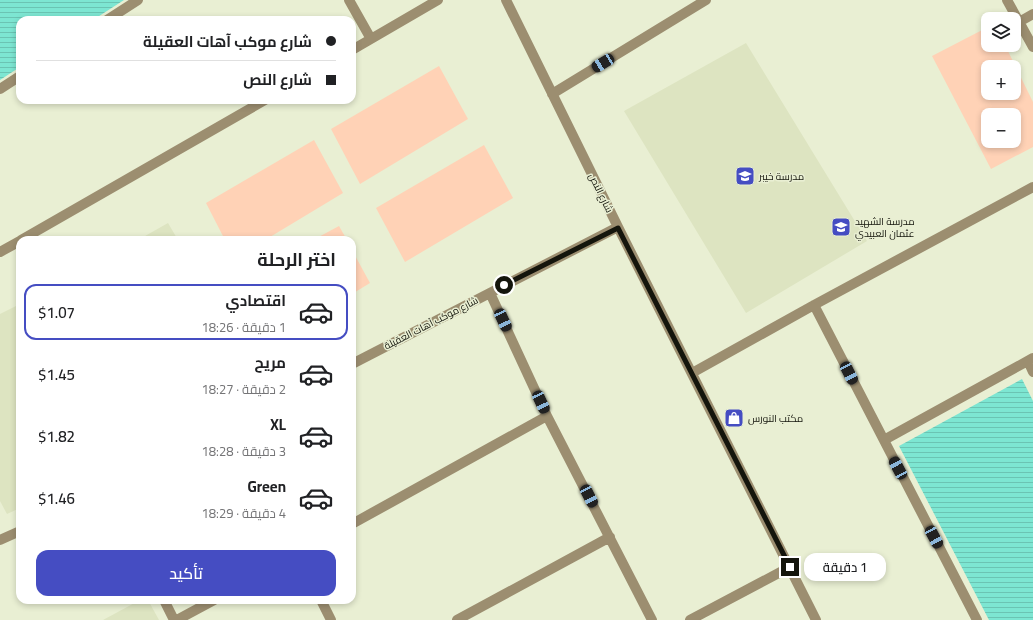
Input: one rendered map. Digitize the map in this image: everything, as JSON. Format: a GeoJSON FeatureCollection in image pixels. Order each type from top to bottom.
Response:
{"type":"FeatureCollection","features":[{"type":"Feature","properties":{"kind":"street"},"geometry":{"type":"LineString","coordinates":[[113,16],[138,0]]}},
{"type":"Feature","properties":{"kind":"street"},"geometry":{"type":"LineString","coordinates":[[349,0],[371,39]]}},
{"type":"Feature","properties":{"kind":"street"},"geometry":{"type":"LineString","coordinates":[[356,48],[438,0]]}},
{"type":"Feature","properties":{"kind":"street","name":"شارع النص"},"geometry":{"type":"LineString","coordinates":[[506,0],[618,228],[816,620]]}},
{"type":"Feature","properties":{"kind":"street"},"geometry":{"type":"LineString","coordinates":[[552,94],[706,0]]}},
{"type":"Feature","properties":{"kind":"street"},"geometry":{"type":"LineString","coordinates":[[1007,0],[1014,12]]}},
{"type":"Feature","properties":{"kind":"street"},"geometry":{"type":"LineString","coordinates":[[1021,21],[1033,14]]}},
{"type":"Feature","properties":{"kind":"street"},"geometry":{"type":"LineString","coordinates":[[1021,26],[1033,47]]}},
{"type":"Feature","properties":{"kind":"street"},"geometry":{"type":"LineString","coordinates":[[0,89],[16,79]]}},
{"type":"Feature","properties":{"kind":"street"},"geometry":{"type":"LineString","coordinates":[[27,236],[258,104]]}},
{"type":"Feature","properties":{"kind":"street"},"geometry":{"type":"LineString","coordinates":[[692,373],[814,305],[1033,187]]}},
{"type":"Feature","properties":{"kind":"street","name":"شارع موكب آهات العقيلة"},"geometry":{"type":"LineString","coordinates":[[356,362],[618,228]]}},
{"type":"Feature","properties":{"kind":"street"},"geometry":{"type":"LineString","coordinates":[[0,252],[16,242]]}},
{"type":"Feature","properties":{"kind":"street"},"geometry":{"type":"LineString","coordinates":[[490,293],[547,416],[652,620]]}},
{"type":"Feature","properties":{"kind":"street"},"geometry":{"type":"LineString","coordinates":[[814,305],[976,620]]}},
{"type":"Feature","properties":{"kind":"street"},"geometry":{"type":"LineString","coordinates":[[884,440],[1030,359],[1033,372]]}},
{"type":"Feature","properties":{"kind":"street"},"geometry":{"type":"LineString","coordinates":[[356,522],[547,416]]}},
{"type":"Feature","properties":{"kind":"street"},"geometry":{"type":"LineString","coordinates":[[1,538],[16,532]]}},
{"type":"Feature","properties":{"kind":"street"},"geometry":{"type":"LineString","coordinates":[[457,620],[610,537]]}},
{"type":"Feature","properties":{"kind":"street"},"geometry":{"type":"LineString","coordinates":[[690,620],[790,567]]}},
{"type":"Feature","properties":{"kind":"street"},"geometry":{"type":"LineString","coordinates":[[166,604],[174,620]]}},
{"type":"Feature","properties":{"kind":"street"},"geometry":{"type":"LineString","coordinates":[[178,620],[207,604]]}},
{"type":"Feature","properties":{"kind":"street"},"geometry":{"type":"LineString","coordinates":[[323,604],[331,620]]}},
{"type":"Feature","properties":{"kind":"shaded area"},"geometry":{"type":"Polygon","coordinates":[[[981,31],[981,52],[1008,52],[1012,60],[981,60],[981,100],[1021,100],[1021,78],[1033,102],[1033,147],[991,169],[932,56],[981,31]]]}},
{"type":"Feature","properties":{"kind":"shaded area","name":"مدرسة خيبر"},"geometry":{"type":"Polygon","coordinates":[[[746,43],[867,241],[746,313],[624,111],[746,43]]]}},
{"type":"Feature","properties":{"kind":"shaded area"},"geometry":{"type":"Polygon","coordinates":[[[439,66],[468,119],[360,184],[331,129],[439,66]]]}},
{"type":"Feature","properties":{"kind":"shaded area"},"geometry":{"type":"Polygon","coordinates":[[[314,140],[343,193],[272,236],[223,236],[206,203],[314,140]]]}},
{"type":"Feature","properties":{"kind":"shaded area"},"geometry":{"type":"Polygon","coordinates":[[[484,145],[513,198],[405,262],[376,208],[484,145]]]}},
{"type":"Feature","properties":{"kind":"shaded area"},"geometry":{"type":"Polygon","coordinates":[[[168,223],[176,236],[145,236],[168,223]]]}},
{"type":"Feature","properties":{"kind":"shaded area"},"geometry":{"type":"Polygon","coordinates":[[[339,226],[345,236],[320,236],[339,226]]]}},
{"type":"Feature","properties":{"kind":"shaded area"},"geometry":{"type":"Polygon","coordinates":[[[356,257],[370,283],[356,292],[356,257]]]}},
{"type":"Feature","properties":{"kind":"shaded area"},"geometry":{"type":"Polygon","coordinates":[[[16,306],[16,510],[7,514],[0,501],[0,314],[16,306]]]}},
{"type":"Feature","properties":{"kind":"shaded area"},"geometry":{"type":"Polygon","coordinates":[[[133,604],[150,604],[159,620],[103,620],[133,604]]]}},
{"type":"Feature","properties":{"kind":"water"},"geometry":{"type":"Polygon","coordinates":[[[0,0],[124,0],[99,16],[16,16],[16,70],[0,80],[0,0]]]}},
{"type":"Feature","properties":{"kind":"water"},"geometry":{"type":"Polygon","coordinates":[[[1022,379],[1033,401],[1033,620],[989,620],[899,446],[1022,379]]]}},
{"type":"Feature","properties":{"kind":"place","name":"مدرسة خيبر"},"geometry":{"type":"Point","coordinates":[745,176]}},
{"type":"Feature","properties":{"kind":"place","name":"مدرسة الشهيد عثمان العبيدي"},"geometry":{"type":"Point","coordinates":[841,227]}},
{"type":"Feature","properties":{"kind":"place","name":"مكتب النورس"},"geometry":{"type":"Point","coordinates":[734,418]}},
{"type":"Feature","properties":{"kind":"route"},"geometry":{"type":"LineString","coordinates":[[504,285],[618,228],[790,567]]}}]}
